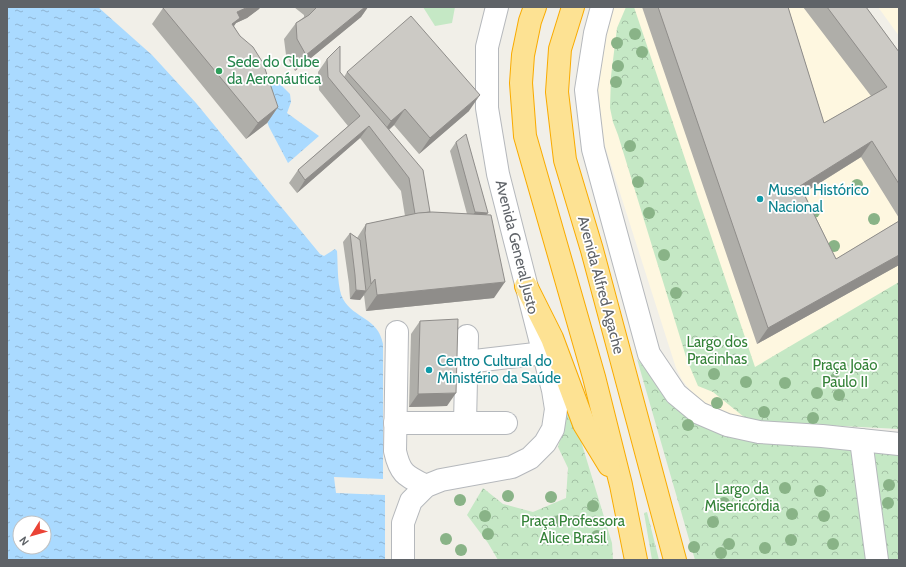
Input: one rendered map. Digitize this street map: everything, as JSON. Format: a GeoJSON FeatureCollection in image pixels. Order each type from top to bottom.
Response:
{"type":"FeatureCollection","features":[{"type":"Feature","properties":{"kind":"highway","name":"Avenida Alfred Agache"},"geometry":{"type":"LineString","coordinates":[[535,7],[530,21],[523,55],[521,83],[525,136],[594,377],[621,485],[636,560]]}},
{"type":"Feature","properties":{"kind":"highway","name":"Avenida Alfred Agache"},"geometry":{"type":"LineString","coordinates":[[573,7],[560,49],[556,92],[565,160],[594,258],[675,560]]}},
{"type":"Feature","properties":{"kind":"highway"},"geometry":{"type":"LineString","coordinates":[[526,286],[552,338],[584,424],[621,485]]}},
{"type":"Feature","properties":{"kind":"street","name":"Avenida General Justo"},"geometry":{"type":"LineString","coordinates":[[426,486],[441,480],[512,467],[530,458],[545,443],[552,429],[556,409],[544,353],[498,174],[487,108],[487,47],[497,7]]}},
{"type":"Feature","properties":{"kind":"street","name":"Avenida Alfred Agache"},"geometry":{"type":"LineString","coordinates":[[602,7],[595,33],[586,90],[593,148],[649,354],[676,394],[700,413],[727,426],[759,432],[822,436],[899,444]]}},
{"type":"Feature","properties":{"kind":"street"},"geometry":{"type":"LineString","coordinates":[[397,332],[395,423],[395,451],[397,462],[406,475],[426,486],[411,501],[406,516],[404,523],[403,560]]}},
{"type":"Feature","properties":{"kind":"street"},"geometry":{"type":"LineString","coordinates":[[465,423],[467,336]]}},
{"type":"Feature","properties":{"kind":"street"},"geometry":{"type":"LineString","coordinates":[[466,362],[544,353]]}},
{"type":"Feature","properties":{"kind":"street"},"geometry":{"type":"LineString","coordinates":[[395,423],[506,423]]}},
{"type":"Feature","properties":{"kind":"street"},"geometry":{"type":"LineString","coordinates":[[862,440],[877,560]]}},
{"type":"Feature","properties":{"kind":"shaded area","name":"Museu Histórico Nacional"},"geometry":{"type":"Polygon","coordinates":[[[613,7],[849,7],[899,73],[899,425],[788,425],[748,422],[709,408],[699,400],[682,380],[676,368],[597,121],[596,88],[606,28],[613,7]]]}},
{"type":"Feature","properties":{"kind":"shaded area"},"geometry":{"type":"Polygon","coordinates":[[[878,7],[899,7],[899,36],[878,7]]]}},
{"type":"Feature","properties":{"kind":"green space"},"geometry":{"type":"Polygon","coordinates":[[[423,7],[455,7],[452,23],[435,26],[423,7]]]}},
{"type":"Feature","properties":{"kind":"green space"},"geometry":{"type":"Polygon","coordinates":[[[626,7],[634,7],[755,367],[899,282],[899,429],[749,421],[713,392],[698,386],[687,360],[613,122],[610,108],[611,76],[617,28],[626,7]]]}},
{"type":"Feature","properties":{"kind":"green space","name":"Largo da Misericórdia"},"geometry":{"type":"Polygon","coordinates":[[[637,359],[690,413],[899,453],[899,560],[695,560],[637,359]]]}},
{"type":"Feature","properties":{"kind":"green space","name":"Praça Professora Alice Brasil"},"geometry":{"type":"Polygon","coordinates":[[[570,405],[612,543],[613,560],[498,560],[488,543],[467,515],[483,488],[503,504],[533,512],[566,498],[568,468],[558,447],[570,405]]]}},
{"type":"Feature","properties":{"kind":"green space"},"geometry":{"type":"Polygon","coordinates":[[[647,512],[659,560],[652,560],[644,513],[647,512]]]}},
{"type":"Feature","properties":{"kind":"water"},"geometry":{"type":"Polygon","coordinates":[[[7,7],[98,7],[152,55],[196,103],[320,254],[324,256],[335,249],[337,251],[339,282],[343,299],[353,311],[376,328],[383,344],[383,479],[334,477],[336,493],[385,495],[385,560],[7,560],[7,7]]]}},
{"type":"Feature","properties":{"kind":"water"},"geometry":{"type":"Polygon","coordinates":[[[271,75],[290,94],[291,102],[287,113],[319,136],[288,163],[269,127],[252,79],[271,75]]]}},
{"type":"Feature","properties":{"kind":"building"},"geometry":{"type":"Polygon","coordinates":[[[248,7],[237,12],[240,18],[232,24],[240,36],[253,47],[263,63],[278,107],[258,123],[163,8],[248,7]]]}},
{"type":"Feature","properties":{"kind":"building","name":"Sede do Clube da Aeronáutica"},"geometry":{"type":"Polygon","coordinates":[[[316,7],[365,7],[306,55],[297,39],[296,23],[309,15],[316,7]]]}},
{"type":"Feature","properties":{"kind":"building"},"geometry":{"type":"Polygon","coordinates":[[[658,7],[788,7],[824,123],[887,87],[827,7],[866,7],[899,52],[899,184],[872,141],[800,186],[836,259],[899,221],[899,255],[768,328],[658,7]]]}},
{"type":"Feature","properties":{"kind":"building"},"geometry":{"type":"Polygon","coordinates":[[[411,16],[480,95],[430,138],[405,109],[391,121],[347,72],[411,16]]]}},
{"type":"Feature","properties":{"kind":"building"},"geometry":{"type":"Polygon","coordinates":[[[340,46],[340,72],[423,170],[430,212],[415,214],[409,178],[369,126],[305,180],[298,170],[360,116],[328,77],[327,59],[340,46]]]}},
{"type":"Feature","properties":{"kind":"building"},"geometry":{"type":"Polygon","coordinates":[[[466,134],[488,213],[475,212],[456,142],[466,134]]]}},
{"type":"Feature","properties":{"kind":"building"},"geometry":{"type":"Polygon","coordinates":[[[432,212],[491,215],[505,282],[377,295],[375,279],[371,284],[365,233],[366,224],[418,213],[432,212]]]}},
{"type":"Feature","properties":{"kind":"building"},"geometry":{"type":"Polygon","coordinates":[[[350,233],[360,240],[366,291],[356,290],[350,233]]]}},
{"type":"Feature","properties":{"kind":"building","name":"Centro Cultural do Ministério da Saúde"},"geometry":{"type":"Polygon","coordinates":[[[458,319],[456,393],[418,394],[420,321],[458,319]]]}},
{"type":"Feature","properties":{"kind":"place","name":"Sede do Clube da Aeronáutica"},"geometry":{"type":"Point","coordinates":[219,71]}},
{"type":"Feature","properties":{"kind":"place","name":"Museu Histórico Nacional"},"geometry":{"type":"Point","coordinates":[760,199]}},
{"type":"Feature","properties":{"kind":"place","name":"Centro Cultural do Ministério da Saúde"},"geometry":{"type":"Point","coordinates":[429,370]}},
{"type":"Feature","properties":{"kind":"park label","name":"Largo dos Pracinhas"},"geometry":{"type":"Point","coordinates":[717,350]}},
{"type":"Feature","properties":{"kind":"park label","name":"Praça João Paulo II"},"geometry":{"type":"Point","coordinates":[845,374]}}]}
